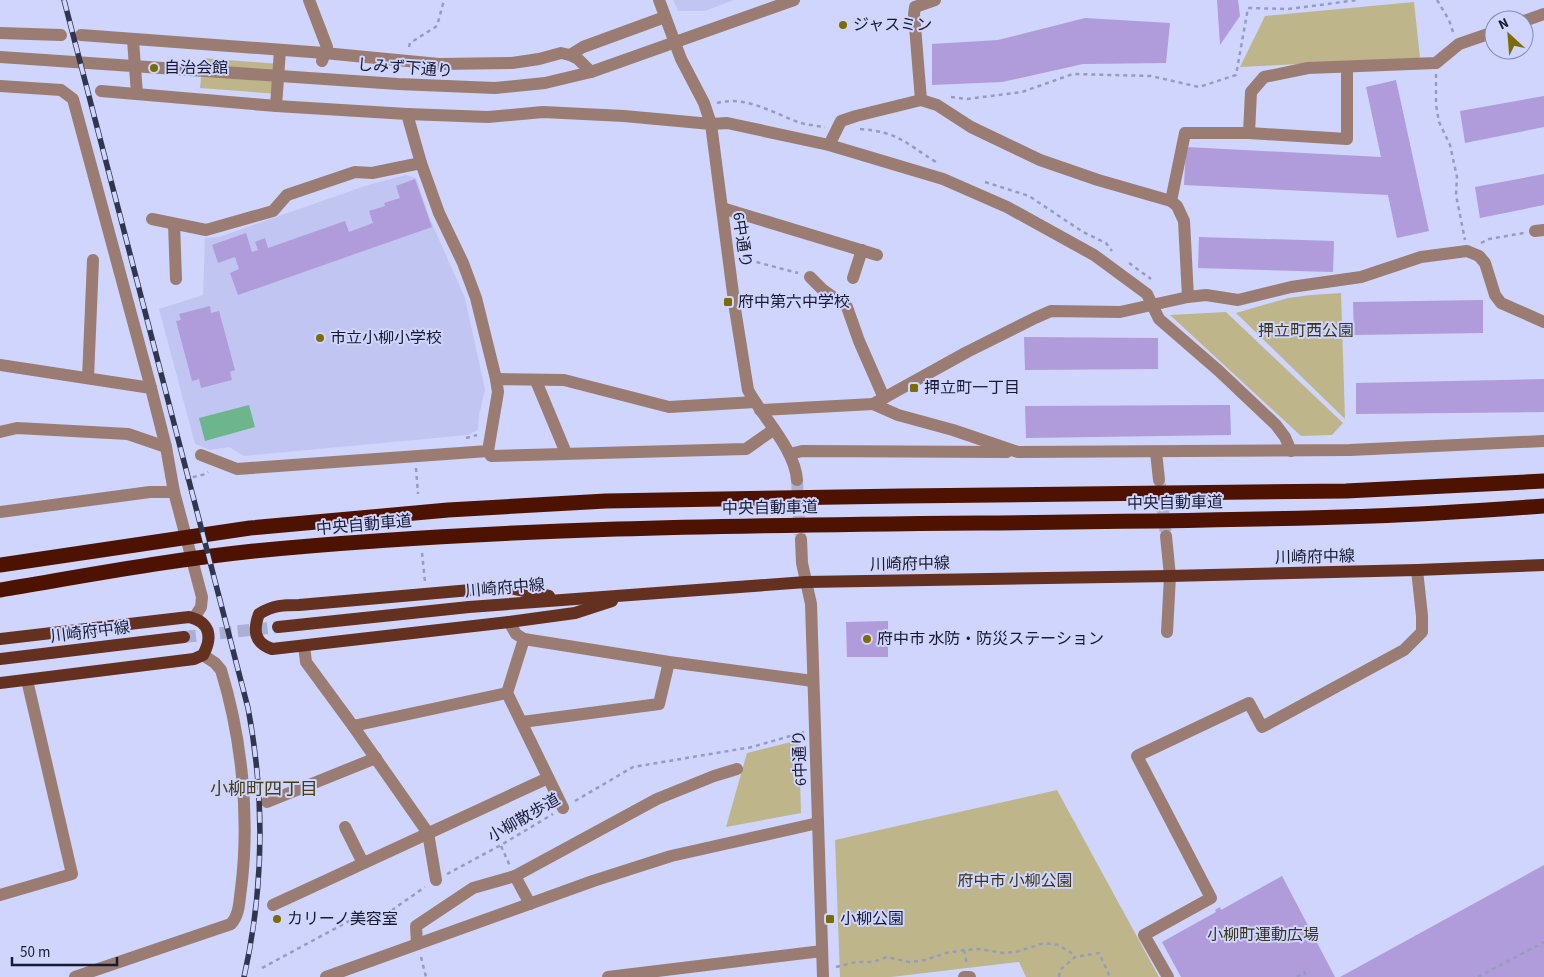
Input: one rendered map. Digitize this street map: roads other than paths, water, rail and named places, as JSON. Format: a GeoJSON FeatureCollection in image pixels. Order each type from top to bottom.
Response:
{"type":"FeatureCollection","features":[{"type":"Feature","properties":{"kind":"highway","name":"中央自動車道"},"geometry":{"type":"LineString","coordinates":[[0,565],[172,538],[250,528],[448,510],[606,501],[1346,491],[1544,481]]}},
{"type":"Feature","properties":{"kind":"highway","name":"中央自動車道"},"geometry":{"type":"LineString","coordinates":[[0,590],[177,560],[449,536],[606,528],[1131,522],[1374,516],[1544,506]]}},
{"type":"Feature","properties":{"kind":"main road","name":"川崎府中線"},"geometry":{"type":"LineString","coordinates":[[278,627],[565,599],[806,582],[1170,576],[1544,565]]}},
{"type":"Feature","properties":{"kind":"main road"},"geometry":{"type":"LineString","coordinates":[[565,599],[505,587],[300,605],[279,605],[268,608],[259,614],[255,631],[264,646],[272,649],[304,646],[575,613],[634,594]]}},
{"type":"Feature","properties":{"kind":"main road"},"geometry":{"type":"LineString","coordinates":[[0,639],[180,618],[199,619],[209,636],[208,646],[204,655],[194,659],[0,683]]}},
{"type":"Feature","properties":{"kind":"main road","name":"川崎府中線"},"geometry":{"type":"LineString","coordinates":[[0,659],[184,637]]}},
{"type":"Feature","properties":{"kind":"street"},"geometry":{"type":"LineString","coordinates":[[309,0],[327,47],[323,57]]}},
{"type":"Feature","properties":{"kind":"street","name":"6中通り"},"geometry":{"type":"LineString","coordinates":[[659,0],[681,59],[707,110],[711,124],[748,390],[790,454],[795,465],[798,480]]}},
{"type":"Feature","properties":{"kind":"street","name":"しみず下通り"},"geometry":{"type":"LineString","coordinates":[[0,57],[398,84],[495,88],[545,82],[591,72],[794,0]]}},
{"type":"Feature","properties":{"kind":"street"},"geometry":{"type":"LineString","coordinates":[[922,100],[915,7],[935,0]]}},
{"type":"Feature","properties":{"kind":"street"},"geometry":{"type":"LineString","coordinates":[[570,55],[583,47],[665,17]]}},
{"type":"Feature","properties":{"kind":"street"},"geometry":{"type":"LineString","coordinates":[[0,33],[61,35]]}},
{"type":"Feature","properties":{"kind":"street"},"geometry":{"type":"LineString","coordinates":[[81,35],[280,50],[323,57],[406,60],[439,64],[488,64],[539,59],[561,53],[578,59],[591,72]]}},
{"type":"Feature","properties":{"kind":"street"},"geometry":{"type":"LineString","coordinates":[[1248,133],[1250,92],[1264,77],[1308,68],[1347,68],[1436,63],[1450,54],[1459,44],[1484,35]]}},
{"type":"Feature","properties":{"kind":"street"},"geometry":{"type":"LineString","coordinates":[[133,40],[137,94]]}},
{"type":"Feature","properties":{"kind":"street"},"geometry":{"type":"LineString","coordinates":[[276,106],[280,50]]}},
{"type":"Feature","properties":{"kind":"street"},"geometry":{"type":"LineString","coordinates":[[1171,201],[1185,133],[1248,133],[1347,139],[1347,68]]}},
{"type":"Feature","properties":{"kind":"street"},"geometry":{"type":"LineString","coordinates":[[0,86],[61,90],[73,99],[151,388],[202,597],[201,607],[194,618]]}},
{"type":"Feature","properties":{"kind":"street"},"geometry":{"type":"LineString","coordinates":[[101,91],[276,106],[407,114],[488,117],[551,112],[727,124],[829,145],[943,179],[1007,207],[1094,255],[1147,294],[1159,319],[1219,371],[1276,425],[1285,437],[1291,451]]}},
{"type":"Feature","properties":{"kind":"street"},"geometry":{"type":"LineString","coordinates":[[829,145],[841,121],[922,100],[937,104],[971,127],[1040,160],[1098,180],[1171,201],[1177,206],[1184,221],[1188,297]]}},
{"type":"Feature","properties":{"kind":"street"},"geometry":{"type":"LineString","coordinates":[[407,114],[421,163],[439,213],[463,263],[476,298],[496,379],[498,392],[488,451],[491,456],[746,449],[773,430]]}},
{"type":"Feature","properties":{"kind":"street"},"geometry":{"type":"LineString","coordinates":[[152,219],[206,230],[272,211],[287,195],[355,172],[372,173],[421,163]]}},
{"type":"Feature","properties":{"kind":"street"},"geometry":{"type":"LineString","coordinates":[[722,208],[877,255]]}},
{"type":"Feature","properties":{"kind":"street"},"geometry":{"type":"LineString","coordinates":[[174,224],[176,279]]}},
{"type":"Feature","properties":{"kind":"street"},"geometry":{"type":"LineString","coordinates":[[854,278],[862,250]]}},
{"type":"Feature","properties":{"kind":"street"},"geometry":{"type":"LineString","coordinates":[[496,379],[564,380],[669,407],[757,406],[879,401],[967,352],[1051,311],[1120,312],[1188,297],[1206,295],[1238,300],[1291,286],[1361,277],[1421,257],[1467,251],[1479,256],[1485,263],[1495,295],[1500,302],[1544,322]]}},
{"type":"Feature","properties":{"kind":"street"},"geometry":{"type":"LineString","coordinates":[[88,378],[93,260]]}},
{"type":"Feature","properties":{"kind":"street"},"geometry":{"type":"LineString","coordinates":[[810,276],[822,289],[847,307],[879,401],[898,414],[1018,452]]}},
{"type":"Feature","properties":{"kind":"street"},"geometry":{"type":"LineString","coordinates":[[0,365],[151,388]]}},
{"type":"Feature","properties":{"kind":"street"},"geometry":{"type":"LineString","coordinates":[[536,380],[566,453]]}},
{"type":"Feature","properties":{"kind":"street"},"geometry":{"type":"LineString","coordinates":[[0,432],[16,428],[128,434],[166,447]]}},
{"type":"Feature","properties":{"kind":"street"},"geometry":{"type":"LineString","coordinates":[[790,454],[802,451],[1156,452],[1350,450],[1544,441]]}},
{"type":"Feature","properties":{"kind":"street"},"geometry":{"type":"LineString","coordinates":[[202,455],[237,470],[488,451]]}},
{"type":"Feature","properties":{"kind":"street"},"geometry":{"type":"LineString","coordinates":[[1156,452],[1159,480]]}},
{"type":"Feature","properties":{"kind":"street"},"geometry":{"type":"LineString","coordinates":[[0,512],[150,492],[176,486]]}},
{"type":"Feature","properties":{"kind":"street"},"geometry":{"type":"LineString","coordinates":[[1166,536],[1170,576],[1167,632]]}},
{"type":"Feature","properties":{"kind":"street","name":"6中通り"},"geometry":{"type":"LineString","coordinates":[[800,539],[811,604],[823,977]]}},
{"type":"Feature","properties":{"kind":"street"},"geometry":{"type":"LineString","coordinates":[[1168,977],[1144,935],[1211,898],[1137,756],[1249,703],[1262,727],[1404,650],[1422,632],[1417,570]]}},
{"type":"Feature","properties":{"kind":"street"},"geometry":{"type":"LineString","coordinates":[[509,622],[516,634],[524,638],[669,662],[813,681]]}},
{"type":"Feature","properties":{"kind":"street"},"geometry":{"type":"LineString","coordinates":[[524,638],[507,693],[563,808]]}},
{"type":"Feature","properties":{"kind":"street"},"geometry":{"type":"LineString","coordinates":[[304,646],[306,662],[428,833],[436,880]]}},
{"type":"Feature","properties":{"kind":"street"},"geometry":{"type":"LineString","coordinates":[[75,977],[231,924],[237,917],[243,872],[242,778],[236,730],[221,670],[204,655]]}},
{"type":"Feature","properties":{"kind":"street"},"geometry":{"type":"LineString","coordinates":[[522,722],[659,704],[669,662]]}},
{"type":"Feature","properties":{"kind":"street"},"geometry":{"type":"LineString","coordinates":[[0,895],[72,874],[27,680]]}},
{"type":"Feature","properties":{"kind":"street"},"geometry":{"type":"LineString","coordinates":[[353,726],[507,693]]}},
{"type":"Feature","properties":{"kind":"street"},"geometry":{"type":"LineString","coordinates":[[267,802],[376,758]]}},
{"type":"Feature","properties":{"kind":"street"},"geometry":{"type":"LineString","coordinates":[[417,944],[416,926],[473,888],[515,876],[657,799],[714,776],[737,769]]}},
{"type":"Feature","properties":{"kind":"street"},"geometry":{"type":"LineString","coordinates":[[273,905],[548,778]]}},
{"type":"Feature","properties":{"kind":"street"},"geometry":{"type":"LineString","coordinates":[[326,977],[593,881],[671,856],[818,823]]}},
{"type":"Feature","properties":{"kind":"street"},"geometry":{"type":"LineString","coordinates":[[345,827],[363,863]]}},
{"type":"Feature","properties":{"kind":"street"},"geometry":{"type":"LineString","coordinates":[[515,876],[530,904]]}},
{"type":"Feature","properties":{"kind":"street"},"geometry":{"type":"LineString","coordinates":[[608,977],[822,951]]}},
{"type":"Feature","properties":{"kind":"street"},"geometry":{"type":"LineString","coordinates":[[964,977],[970,977]]}},
{"type":"Feature","properties":{"kind":"tunnel"},"geometry":{"type":"LineString","coordinates":[[797,480],[800,535]]}},
{"type":"Feature","properties":{"kind":"tunnel"},"geometry":{"type":"LineString","coordinates":[[1160,484],[1166,536]]}},
{"type":"Feature","properties":{"kind":"tunnel"},"geometry":{"type":"LineString","coordinates":[[184,637],[278,627]]}},
{"type":"Feature","properties":{"kind":"railway"},"geometry":{"type":"LineString","coordinates":[[64,0],[248,708],[257,775],[260,843],[259,877],[251,944],[244,977]]}},
{"type":"Feature","properties":{"kind":"place","name":"ジャスミン"},"geometry":{"type":"Point","coordinates":[843,25]}},
{"type":"Feature","properties":{"kind":"place","name":"自治会館"},"geometry":{"type":"Point","coordinates":[154,68]}},
{"type":"Feature","properties":{"kind":"place","name":"府中第六中学校"},"geometry":{"type":"Point","coordinates":[728,302]}},
{"type":"Feature","properties":{"kind":"place","name":"市立小柳小学校"},"geometry":{"type":"Point","coordinates":[320,338]}},
{"type":"Feature","properties":{"kind":"place","name":"押立町一丁目"},"geometry":{"type":"Point","coordinates":[914,388]}},
{"type":"Feature","properties":{"kind":"place","name":"府中市 水防・防災ステーション"},"geometry":{"type":"Point","coordinates":[867,639]}},
{"type":"Feature","properties":{"kind":"place","name":"カリーノ美容室"},"geometry":{"type":"Point","coordinates":[277,919]}},
{"type":"Feature","properties":{"kind":"place","name":"小柳公園"},"geometry":{"type":"Point","coordinates":[830,919]}},
{"type":"Feature","properties":{"kind":"district","name":"小柳町四丁目"},"geometry":{"type":"Point","coordinates":[264,789]}},
{"type":"Feature","properties":{"kind":"park label","name":"押立町西公園"},"geometry":{"type":"Point","coordinates":[1306,331]}},
{"type":"Feature","properties":{"kind":"park label","name":"府中市 小柳公園"},"geometry":{"type":"Point","coordinates":[1015,881]}},
{"type":"Feature","properties":{"kind":"park label","name":"小柳町運動広場"},"geometry":{"type":"Point","coordinates":[1263,935]}}]}
